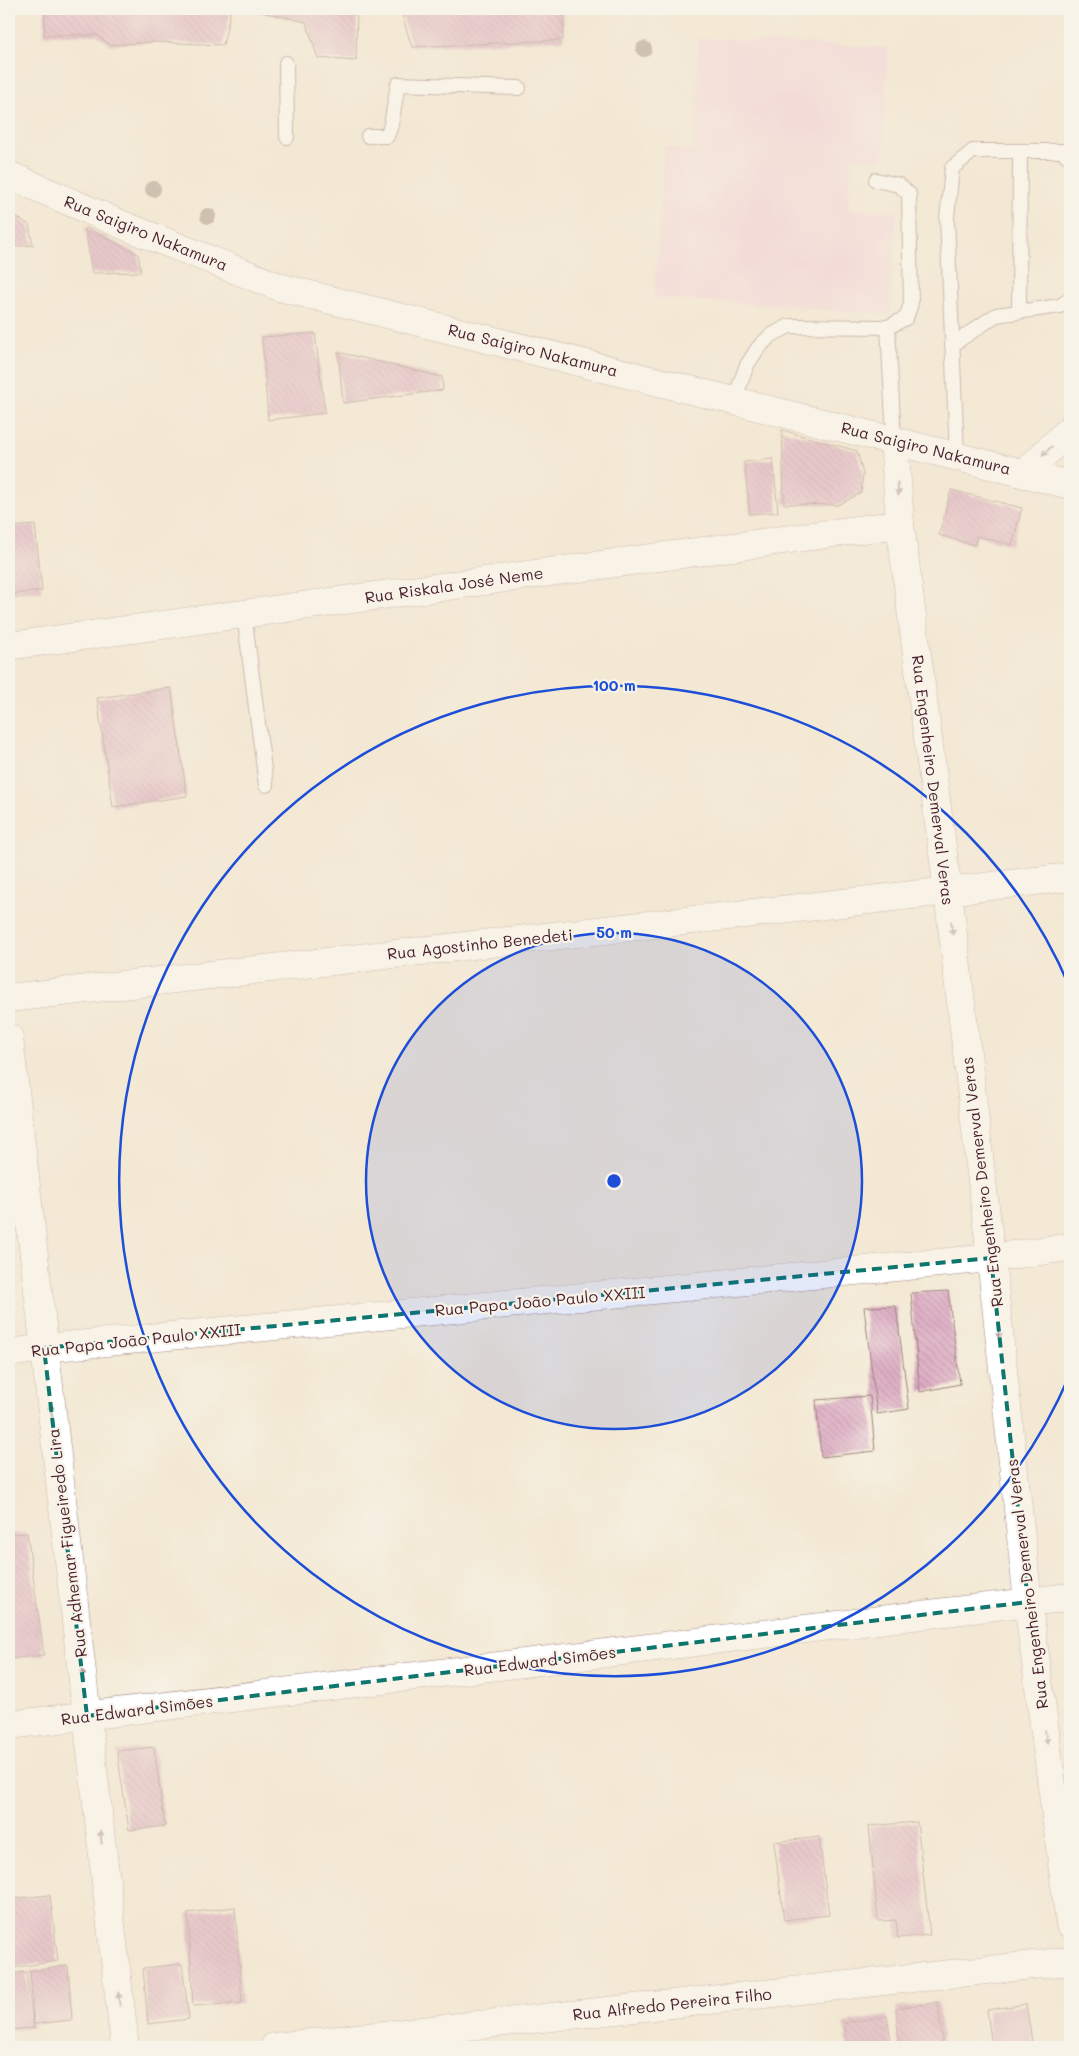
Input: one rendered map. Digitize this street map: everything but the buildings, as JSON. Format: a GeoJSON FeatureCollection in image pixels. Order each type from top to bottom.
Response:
{"type":"FeatureCollection","features":[{"type":"Feature","properties":{"kind":"street","name":"Rua Saigiro Nakamura"},"geometry":{"type":"LineString","coordinates":[[9,175],[124,226],[279,287],[1070,485]]}},
{"type":"Feature","properties":{"kind":"street"},"geometry":{"type":"LineString","coordinates":[[1024,474],[1070,429]]}},
{"type":"Feature","properties":{"kind":"street","name":"Rua Engenheiro Demerval Veras"},"geometry":{"type":"LineString","coordinates":[[894,440],[900,524],[948,892],[991,1258],[1028,1602],[1070,1924]]}},
{"type":"Feature","properties":{"kind":"street","name":"Rua Riskala José Neme"},"geometry":{"type":"LineString","coordinates":[[9,646],[900,524]]}},
{"type":"Feature","properties":{"kind":"street","name":"Rua Agostinho Benedeti"},"geometry":{"type":"LineString","coordinates":[[9,998],[1070,877]]}},
{"type":"Feature","properties":{"kind":"street","name":"Rua Adhemar Figueiredo Lira"},"geometry":{"type":"LineString","coordinates":[[9,1038],[125,2047]]}},
{"type":"Feature","properties":{"kind":"street","name":"Rua Papa João Paulo XXIII"},"geometry":{"type":"LineString","coordinates":[[9,1353],[44,1348],[991,1258],[1070,1247]]}},
{"type":"Feature","properties":{"kind":"street","name":"Rua Edward Simões"},"geometry":{"type":"LineString","coordinates":[[9,1725],[1070,1597]]}},
{"type":"Feature","properties":{"kind":"street","name":"Rua Alfredo Pereira Filho"},"geometry":{"type":"LineString","coordinates":[[274,2047],[1070,1961]]}},
{"type":"Feature","properties":{"kind":"lane"},"geometry":{"type":"LineString","coordinates":[[286,63],[287,137]]}},
{"type":"Feature","properties":{"kind":"lane"},"geometry":{"type":"LineString","coordinates":[[368,136],[387,136],[391,125],[398,84],[519,88]]}},
{"type":"Feature","properties":{"kind":"lane"},"geometry":{"type":"LineString","coordinates":[[957,456],[947,218],[952,168],[973,150],[1062,151],[1070,158]]}},
{"type":"Feature","properties":{"kind":"lane"},"geometry":{"type":"LineString","coordinates":[[1019,311],[1020,150]]}},
{"type":"Feature","properties":{"kind":"lane"},"geometry":{"type":"LineString","coordinates":[[734,400],[747,365],[758,348],[770,336],[788,326],[888,328],[906,318],[911,304],[909,194],[899,185],[876,180]]}},
{"type":"Feature","properties":{"kind":"lane"},"geometry":{"type":"LineString","coordinates":[[952,345],[996,314],[1060,306],[1070,299]]}},
{"type":"Feature","properties":{"kind":"lane"},"geometry":{"type":"LineString","coordinates":[[888,328],[894,440]]}},
{"type":"Feature","properties":{"kind":"lane"},"geometry":{"type":"LineString","coordinates":[[244,614],[266,785]]}},
{"type":"Feature","properties":{"kind":"highlighted area"},"geometry":{"type":"Polygon","coordinates":[[[991,1258],[1028,1602],[87,1716],[44,1348],[991,1258]]]}},
{"type":"Feature","properties":{"kind":"shaded area"},"geometry":{"type":"Polygon","coordinates":[[[699,38],[888,48],[883,160],[852,159],[848,209],[897,212],[890,314],[654,298],[664,146],[693,151],[699,38]]]}}]}
